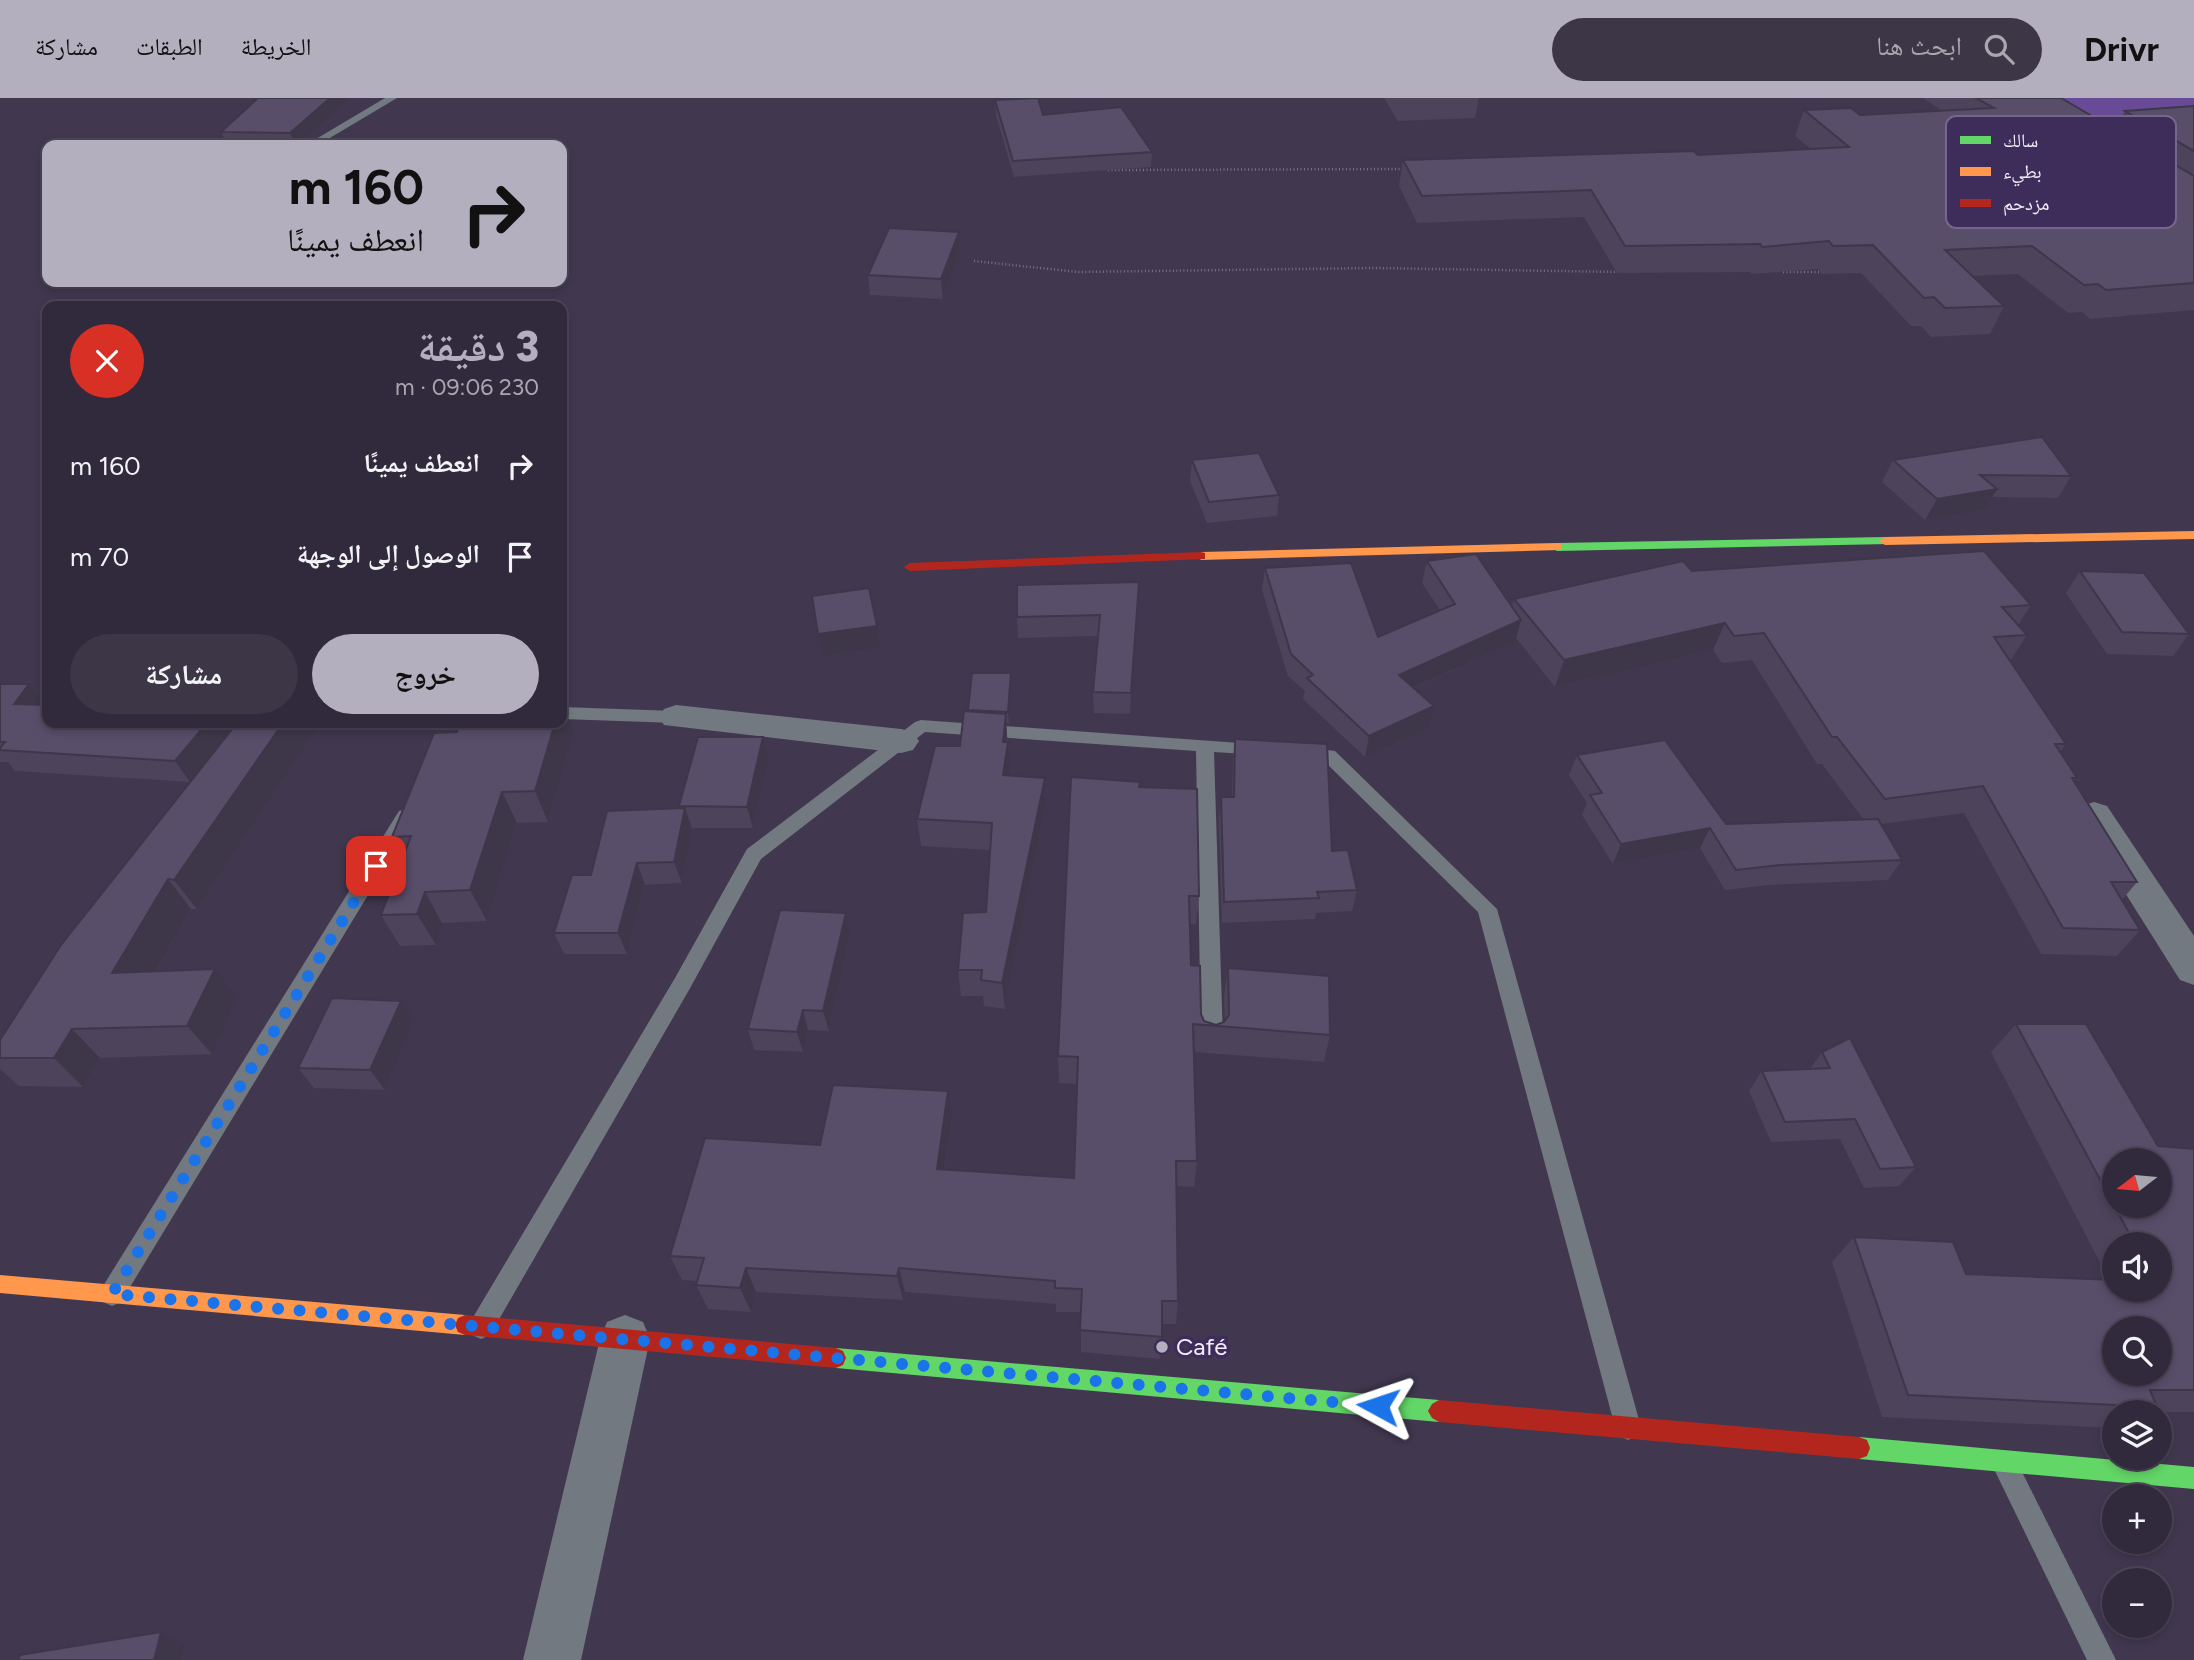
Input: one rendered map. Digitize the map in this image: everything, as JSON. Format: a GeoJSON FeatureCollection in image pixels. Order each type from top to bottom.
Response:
{"type":"FeatureCollection","features":[{"type":"Feature","properties":{"kind":"street"},"geometry":{"type":"LineString","coordinates":[[910,567],[1368,550],[2194,535]]}},
{"type":"Feature","properties":{"kind":"street"},"geometry":{"type":"LineString","coordinates":[[676,717],[901,741]]}},
{"type":"Feature","properties":{"kind":"street"},"geometry":{"type":"LineString","coordinates":[[2078,792],[2194,968]]}},
{"type":"Feature","properties":{"kind":"street"},"geometry":{"type":"LineString","coordinates":[[0,1284],[2194,1478]]}},
{"type":"Feature","properties":{"kind":"street"},"geometry":{"type":"LineString","coordinates":[[552,1660],[625,1339]]}},
{"type":"Feature","properties":{"kind":"lane"},"geometry":{"type":"LineString","coordinates":[[320,140],[393,98]]}},
{"type":"Feature","properties":{"kind":"lane"},"geometry":{"type":"LineString","coordinates":[[567,713],[676,717]]}},
{"type":"Feature","properties":{"kind":"lane"},"geometry":{"type":"LineString","coordinates":[[481,1326],[682,984],[754,855],[920,726],[1329,755],[1487,909],[1629,1428]]}},
{"type":"Feature","properties":{"kind":"lane"},"geometry":{"type":"LineString","coordinates":[[1205,745],[1212,1041]]}},
{"type":"Feature","properties":{"kind":"lane"},"geometry":{"type":"LineString","coordinates":[[112,1294],[419,794]]}},
{"type":"Feature","properties":{"kind":"lane"},"geometry":{"type":"LineString","coordinates":[[2003,1461],[2102,1660]]}},
{"type":"Feature","properties":{"kind":"path"},"geometry":{"type":"LineString","coordinates":[[1104,170],[1410,169]]}},
{"type":"Feature","properties":{"kind":"path"},"geometry":{"type":"LineString","coordinates":[[974,261],[1078,272],[1374,268],[1626,272]]}},
{"type":"Feature","properties":{"kind":"path"},"geometry":{"type":"LineString","coordinates":[[1779,272],[1834,272]]}},
{"type":"Feature","properties":{"kind":"shaded area"},"geometry":{"type":"Polygon","coordinates":[[[2061,98],[2194,98],[2194,116],[2091,116],[2061,98]]]}},
{"type":"Feature","properties":{"kind":"building"},"geometry":{"type":"Polygon","coordinates":[[[258,98],[330,98],[290,133],[221,132],[258,98]]]}},
{"type":"Feature","properties":{"kind":"building"},"geometry":{"type":"Polygon","coordinates":[[[1038,98],[1043,115],[1121,107],[1152,152],[1013,161],[995,100],[1038,98]]]}},
{"type":"Feature","properties":{"kind":"building"},"geometry":{"type":"Polygon","coordinates":[[[1976,98],[2061,98],[2092,116],[1946,116],[1946,228],[2176,228],[2176,165],[2194,176],[2194,283],[2106,290],[2098,284],[2084,285],[2032,246],[1945,250],[2004,306],[1945,308],[1934,297],[1924,298],[1873,245],[1833,246],[1829,241],[1762,247],[1760,244],[1625,246],[1591,190],[1422,196],[1403,160],[1694,151],[1698,155],[1849,147],[1804,110],[1851,108],[1860,115],[1994,108],[1976,98]]]}},
{"type":"Feature","properties":{"kind":"building"},"geometry":{"type":"Polygon","coordinates":[[[2194,106],[2194,151],[2176,141],[2176,116],[2134,116],[2125,111],[2194,106]]]}},
{"type":"Feature","properties":{"kind":"building"},"geometry":{"type":"Polygon","coordinates":[[[889,228],[959,232],[941,279],[868,275],[889,228]]]}},
{"type":"Feature","properties":{"kind":"building"},"geometry":{"type":"Polygon","coordinates":[[[2042,437],[2071,476],[1980,475],[1997,489],[1937,499],[1893,460],[2042,437]]]}},
{"type":"Feature","properties":{"kind":"building"},"geometry":{"type":"Polygon","coordinates":[[[1259,453],[1279,495],[1209,502],[1192,460],[1259,453]]]}},
{"type":"Feature","properties":{"kind":"building"},"geometry":{"type":"Polygon","coordinates":[[[1984,551],[2031,605],[2002,607],[2027,635],[1994,637],[2066,744],[2055,744],[2077,778],[2072,778],[2137,882],[2111,882],[2140,930],[2063,928],[1983,786],[1885,799],[1837,737],[1832,737],[1764,633],[1734,636],[1725,623],[1564,660],[1514,599],[1683,561],[1692,571],[1984,551]]]}},
{"type":"Feature","properties":{"kind":"building"},"geometry":{"type":"Polygon","coordinates":[[[1476,554],[1521,620],[1399,675],[1434,706],[1369,736],[1307,678],[1313,675],[1291,654],[1265,568],[1351,563],[1378,637],[1455,604],[1427,561],[1476,554]]]}},
{"type":"Feature","properties":{"kind":"building"},"geometry":{"type":"Polygon","coordinates":[[[2080,571],[2144,573],[2189,634],[2122,632],[2080,571]]]}},
{"type":"Feature","properties":{"kind":"building"},"geometry":{"type":"Polygon","coordinates":[[[1139,582],[1131,693],[1093,692],[1100,615],[1017,617],[1017,585],[1139,582]]]}},
{"type":"Feature","properties":{"kind":"building"},"geometry":{"type":"Polygon","coordinates":[[[869,588],[877,626],[818,634],[812,596],[869,588]]]}},
{"type":"Feature","properties":{"kind":"building"},"geometry":{"type":"Polygon","coordinates":[[[972,673],[1011,673],[1008,712],[968,710],[972,673]]]}},
{"type":"Feature","properties":{"kind":"building"},"geometry":{"type":"Polygon","coordinates":[[[0,684],[29,684],[14,704],[42,705],[42,728],[203,728],[175,761],[0,750],[5,742],[0,742],[0,684]]]}},
{"type":"Feature","properties":{"kind":"building"},"geometry":{"type":"Polygon","coordinates":[[[964,711],[1006,714],[1003,742],[1008,742],[1003,775],[1045,778],[1002,983],[981,980],[982,970],[958,970],[963,913],[986,912],[992,823],[917,819],[935,746],[960,746],[964,711]]]}},
{"type":"Feature","properties":{"kind":"building"},"geometry":{"type":"Polygon","coordinates":[[[233,728],[280,728],[174,880],[168,879],[112,973],[215,969],[187,1026],[72,1029],[54,1058],[0,1058],[0,1040],[61,945],[233,728]]]}},
{"type":"Feature","properties":{"kind":"building"},"geometry":{"type":"Polygon","coordinates":[[[458,728],[554,728],[535,791],[502,792],[470,890],[425,892],[417,914],[381,915],[411,836],[392,837],[434,733],[457,732],[458,728]]]}},
{"type":"Feature","properties":{"kind":"building"},"geometry":{"type":"Polygon","coordinates":[[[698,737],[763,737],[747,807],[679,806],[698,737]]]}},
{"type":"Feature","properties":{"kind":"building"},"geometry":{"type":"Polygon","coordinates":[[[1235,739],[1327,744],[1332,851],[1348,850],[1357,890],[1317,892],[1319,898],[1224,902],[1221,797],[1234,797],[1235,739]]]}},
{"type":"Feature","properties":{"kind":"building"},"geometry":{"type":"Polygon","coordinates":[[[1665,740],[1726,824],[1878,819],[1902,860],[1780,865],[1736,870],[1710,828],[1621,844],[1590,795],[1602,793],[1577,755],[1665,740]]]}},
{"type":"Feature","properties":{"kind":"building"},"geometry":{"type":"Polygon","coordinates":[[[1071,777],[1140,782],[1139,787],[1197,789],[1199,896],[1189,896],[1191,965],[1200,966],[1201,1014],[1204,1021],[1216,1025],[1224,1022],[1229,1015],[1228,968],[1329,976],[1330,1035],[1193,1024],[1197,1161],[1176,1161],[1178,1301],[1162,1301],[1162,1337],[1080,1330],[1082,1289],[1055,1288],[1055,1281],[899,1268],[897,1276],[746,1268],[740,1288],[696,1285],[704,1258],[670,1256],[705,1138],[820,1145],[833,1085],[948,1091],[937,1169],[1074,1178],[1078,1057],[1058,1056],[1071,777]]]}},
{"type":"Feature","properties":{"kind":"building"},"geometry":{"type":"Polygon","coordinates":[[[685,808],[674,862],[637,863],[618,933],[554,933],[572,875],[591,875],[607,811],[685,808]]]}},
{"type":"Feature","properties":{"kind":"building"},"geometry":{"type":"Polygon","coordinates":[[[780,910],[846,913],[823,1011],[803,1010],[797,1032],[748,1029],[780,910]]]}},
{"type":"Feature","properties":{"kind":"building"},"geometry":{"type":"Polygon","coordinates":[[[332,998],[401,1001],[370,1070],[298,1068],[332,998]]]}},
{"type":"Feature","properties":{"kind":"building"},"geometry":{"type":"Polygon","coordinates":[[[2016,1024],[2086,1024],[2158,1146],[2194,1149],[2194,1390],[2150,1390],[2154,1400],[2102,1400],[2102,1404],[1908,1395],[1854,1237],[1953,1242],[1966,1274],[2102,1280],[2102,1302],[2172,1302],[2172,1232],[2128,1232],[2121,1218],[2172,1218],[2172,1148],[2102,1148],[2102,1183],[2016,1024]]]}},
{"type":"Feature","properties":{"kind":"building"},"geometry":{"type":"Polygon","coordinates":[[[1850,1038],[1916,1167],[1880,1169],[1855,1119],[1785,1122],[1762,1071],[1830,1068],[1822,1052],[1850,1038]]]}},
{"type":"Feature","properties":{"kind":"building"},"geometry":{"type":"Polygon","coordinates":[[[161,1632],[154,1660],[18,1660],[20,1655],[161,1632]]]}},
{"type":"Feature","properties":{"kind":"traffic: fast"},"geometry":{"type":"LineString","coordinates":[[1557,547],[1885,541]]}},
{"type":"Feature","properties":{"kind":"traffic: fast"},"geometry":{"type":"LineString","coordinates":[[836,1358],[1439,1411]]}},
{"type":"Feature","properties":{"kind":"traffic: fast"},"geometry":{"type":"LineString","coordinates":[[1859,1448],[2194,1478]]}},
{"type":"Feature","properties":{"kind":"traffic: slow"},"geometry":{"type":"LineString","coordinates":[[1885,541],[2194,535]]}},
{"type":"Feature","properties":{"kind":"traffic: slow"},"geometry":{"type":"LineString","coordinates":[[1201,556],[1557,547]]}},
{"type":"Feature","properties":{"kind":"traffic: slow"},"geometry":{"type":"LineString","coordinates":[[0,1284],[465,1325]]}},
{"type":"Feature","properties":{"kind":"traffic: jam"},"geometry":{"type":"LineString","coordinates":[[910,567],[1201,556]]}},
{"type":"Feature","properties":{"kind":"traffic: jam"},"geometry":{"type":"LineString","coordinates":[[465,1325],[836,1358]]}},
{"type":"Feature","properties":{"kind":"traffic: jam"},"geometry":{"type":"LineString","coordinates":[[1439,1411],[1859,1448]]}},
{"type":"Feature","properties":{"kind":"place","name":"Café"},"geometry":{"type":"Point","coordinates":[1162,1347]}},
{"type":"Feature","properties":{"kind":"route"},"geometry":{"type":"LineString","coordinates":[[376,866],[112,1294],[1378,1406]]}}]}
